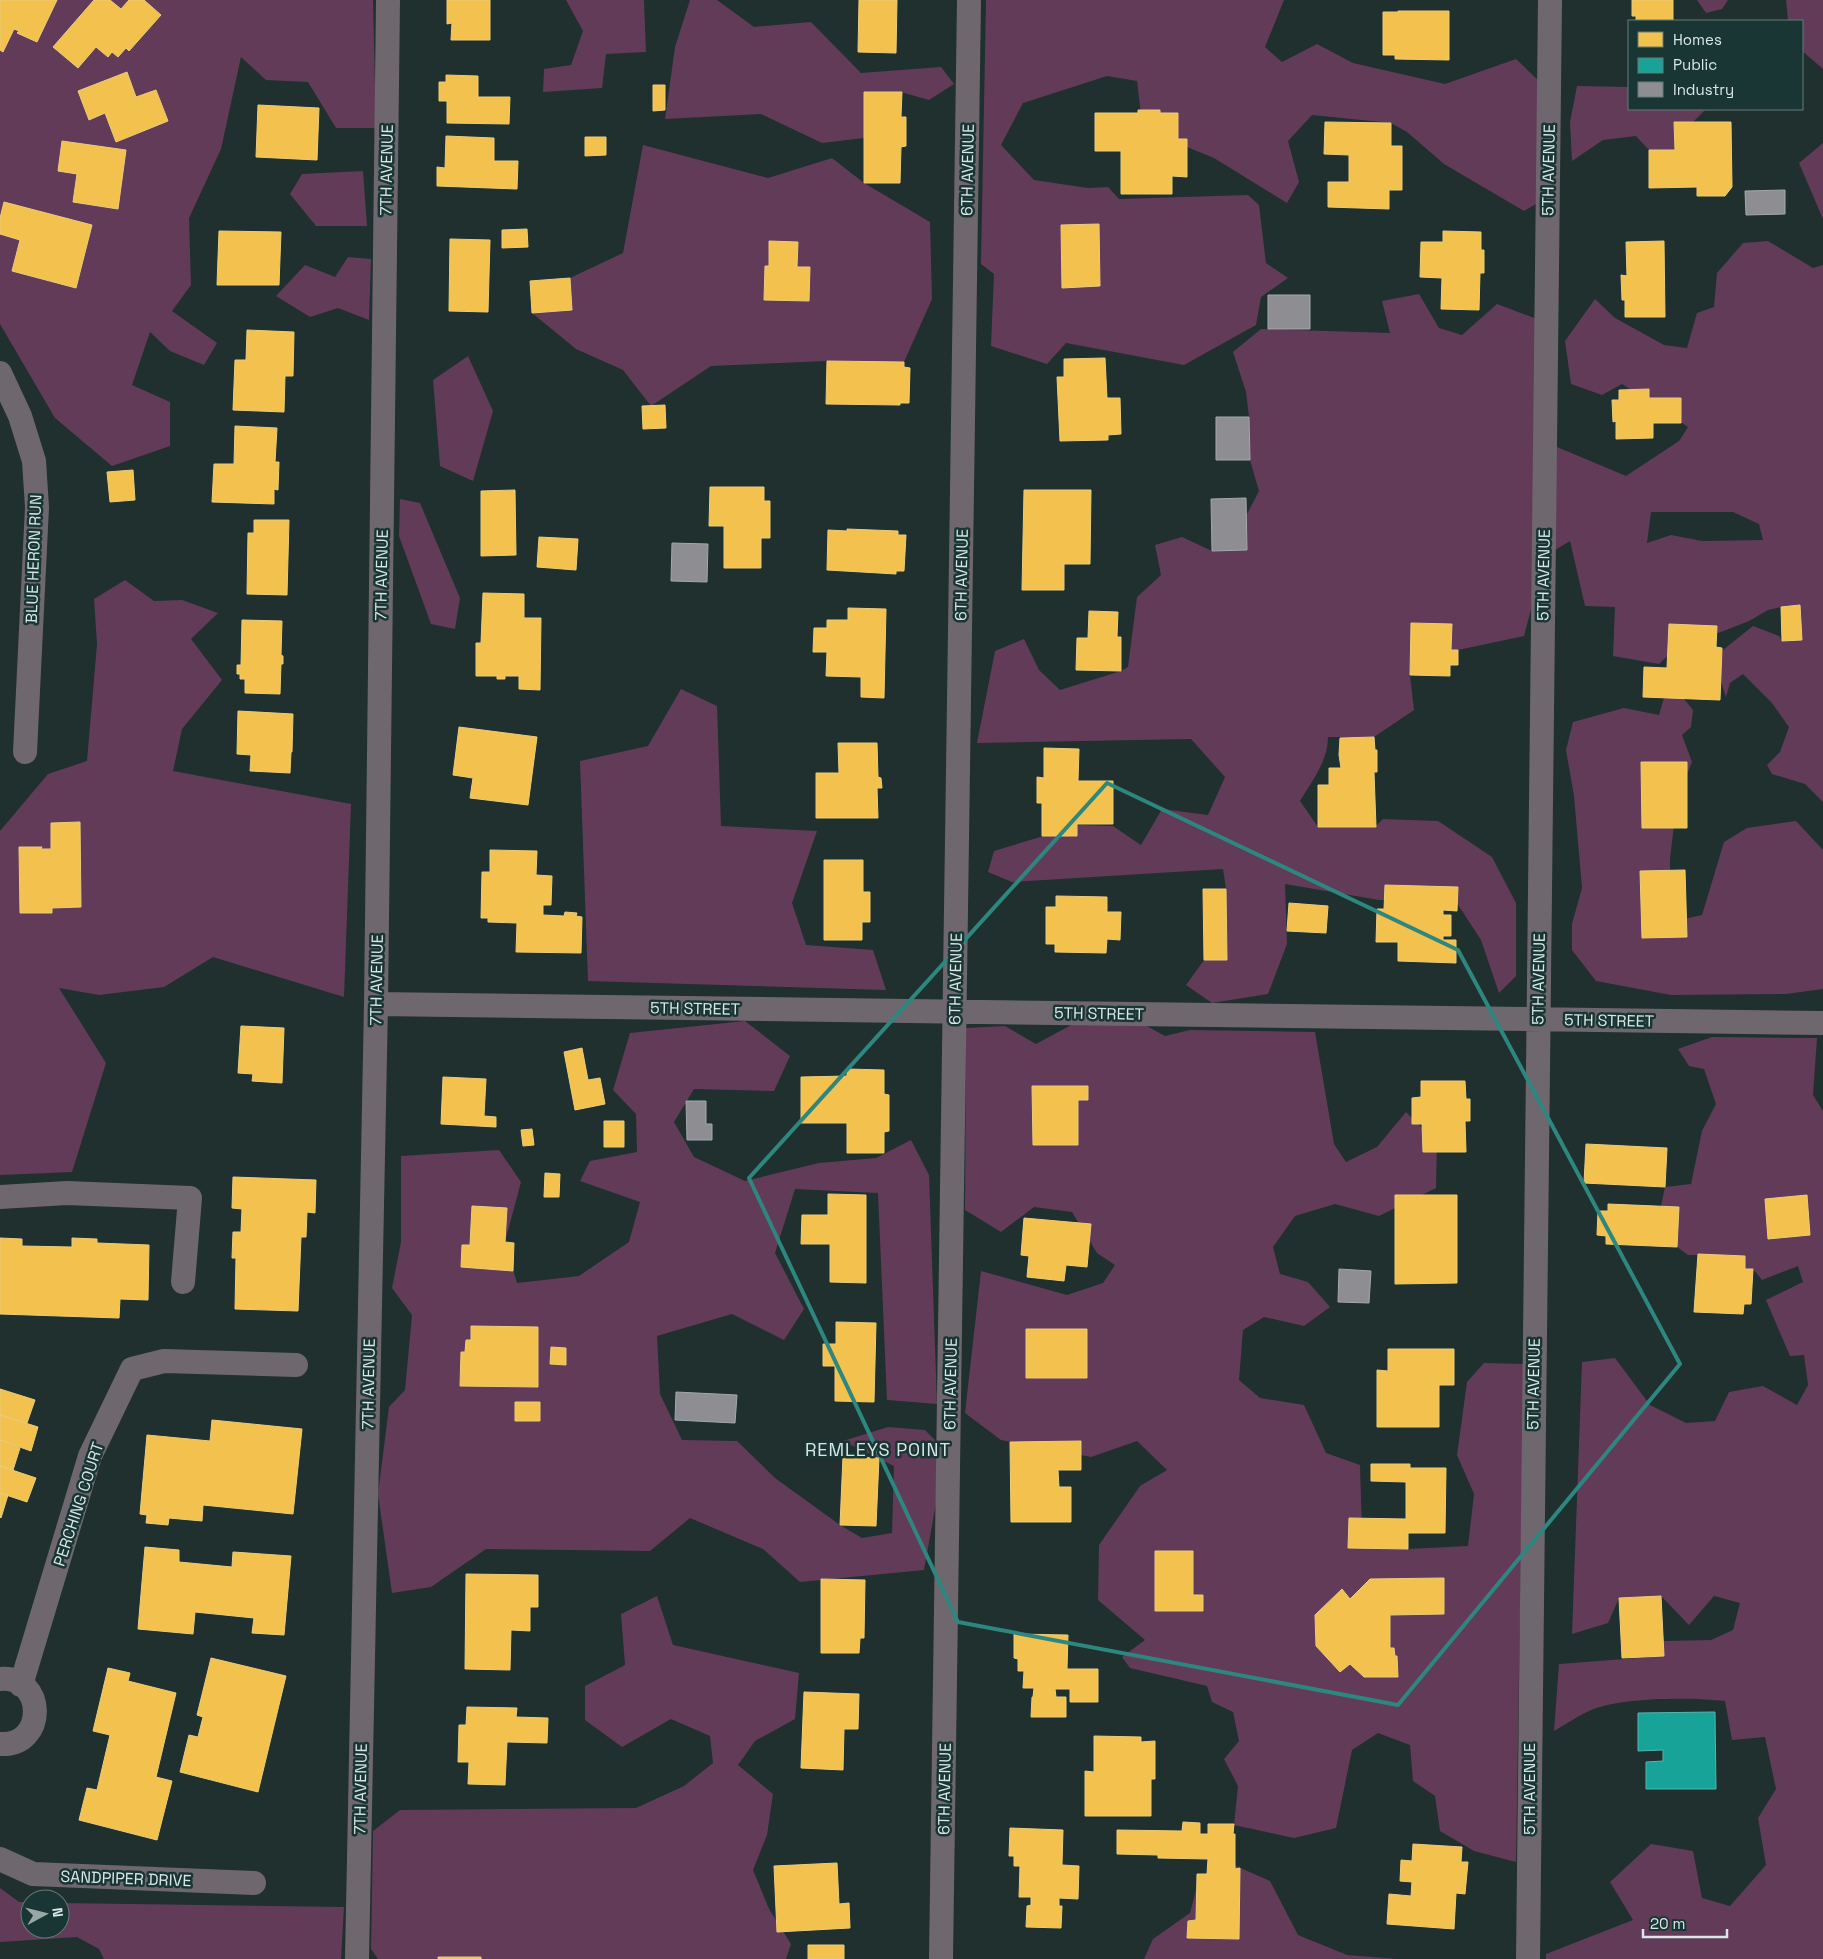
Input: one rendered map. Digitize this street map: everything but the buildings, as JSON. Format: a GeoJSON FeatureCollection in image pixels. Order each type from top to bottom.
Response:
{"type":"FeatureCollection","features":[{"type":"Feature","properties":{"kind":"street","name":"7TH AVENUE"},"geometry":{"type":"LineString","coordinates":[[357,1959],[376,1004],[388,0]]}},
{"type":"Feature","properties":{"kind":"street","name":"6TH AVENUE"},"geometry":{"type":"LineString","coordinates":[[941,1959],[969,0]]}},
{"type":"Feature","properties":{"kind":"street","name":"5TH AVENUE"},"geometry":{"type":"LineString","coordinates":[[1528,1959],[1550,0]]}},
{"type":"Feature","properties":{"kind":"street","name":"BLUE HERON RUN"},"geometry":{"type":"LineString","coordinates":[[0,373],[20,416],[34,461],[37,507],[25,752]]}},
{"type":"Feature","properties":{"kind":"street","name":"5TH STREET"},"geometry":{"type":"LineString","coordinates":[[376,1004],[1823,1023]]}},
{"type":"Feature","properties":{"kind":"street"},"geometry":{"type":"LineString","coordinates":[[0,1197],[67,1193],[190,1198],[183,1282]]}},
{"type":"Feature","properties":{"kind":"street","name":"PERCHING COURT"},"geometry":{"type":"LineString","coordinates":[[11,1682],[90,1456],[132,1369],[164,1361],[296,1365]]}},
{"type":"Feature","properties":{"kind":"street"},"geometry":{"type":"LineString","coordinates":[[0,1744],[16,1742],[31,1728],[35,1719],[32,1697],[11,1682]]}},
{"type":"Feature","properties":{"kind":"street","name":"SANDPIPER DRIVE"},"geometry":{"type":"LineString","coordinates":[[0,1859],[33,1874],[254,1883]]}},
{"type":"Feature","properties":{"kind":"highlighted area"},"geometry":{"type":"Polygon","coordinates":[[[1107,783],[1458,950],[1680,1364],[1398,1705],[958,1622],[749,1178],[1107,783]]]}},
{"type":"Feature","properties":{"kind":"shaded area"},"geometry":{"type":"Polygon","coordinates":[[[0,0],[373,0],[376,128],[336,128],[308,82],[266,80],[241,57],[221,149],[189,218],[191,285],[172,311],[217,343],[204,365],[170,351],[150,332],[132,385],[170,402],[170,446],[112,466],[55,418],[0,324],[0,0]]]}},
{"type":"Feature","properties":{"kind":"shaded area"},"geometry":{"type":"Polygon","coordinates":[[[566,0],[644,0],[646,52],[606,54],[602,88],[543,92],[544,69],[571,65],[583,31],[566,0]]]}},
{"type":"Feature","properties":{"kind":"shaded area"},"geometry":{"type":"Polygon","coordinates":[[[690,0],[717,0],[754,27],[811,22],[861,73],[941,67],[954,84],[929,100],[901,92],[864,93],[864,138],[822,143],[761,114],[665,119],[675,47],[690,0]]]}},
{"type":"Feature","properties":{"kind":"shaded area"},"geometry":{"type":"Polygon","coordinates":[[[986,0],[1284,0],[1265,47],[1282,62],[1317,44],[1353,63],[1445,84],[1516,59],[1541,83],[1536,204],[1524,211],[1444,164],[1407,132],[1391,123],[1312,115],[1288,141],[1299,182],[1287,203],[1214,158],[1187,147],[1141,115],[1137,81],[1107,76],[1023,103],[1001,145],[1034,180],[1088,188],[1108,187],[1119,199],[1248,195],[1259,205],[1266,263],[1288,278],[1261,297],[1256,325],[1184,365],[1066,343],[1047,364],[991,346],[994,274],[981,264],[986,0]]]}},
{"type":"Feature","properties":{"kind":"shaded area"},"geometry":{"type":"Polygon","coordinates":[[[1697,0],[1728,0],[1722,9],[1706,13],[1697,0]]]}},
{"type":"Feature","properties":{"kind":"shaded area"},"geometry":{"type":"Polygon","coordinates":[[[1786,0],[1823,0],[1823,69],[1803,52],[1803,20],[1788,20],[1786,0]]]}},
{"type":"Feature","properties":{"kind":"shaded area"},"geometry":{"type":"Polygon","coordinates":[[[1577,86],[1628,87],[1628,110],[1705,110],[1693,122],[1674,122],[1675,150],[1649,150],[1636,136],[1603,140],[1572,161],[1570,122],[1577,86]]]}},
{"type":"Feature","properties":{"kind":"shaded area"},"geometry":{"type":"Polygon","coordinates":[[[1823,143],[1823,219],[1799,163],[1823,143]]]}},
{"type":"Feature","properties":{"kind":"shaded area"},"geometry":{"type":"Polygon","coordinates":[[[643,145],[768,178],[832,158],[864,183],[930,222],[932,299],[904,362],[827,361],[711,366],[651,406],[623,370],[576,349],[532,313],[572,310],[570,278],[623,253],[643,145]]]}},
{"type":"Feature","properties":{"kind":"shaded area"},"geometry":{"type":"Polygon","coordinates":[[[363,171],[367,226],[316,226],[290,194],[302,174],[363,171]]]}},
{"type":"Feature","properties":{"kind":"shaded area"},"geometry":{"type":"Polygon","coordinates":[[[1768,241],[1813,268],[1823,265],[1823,802],[1805,784],[1772,774],[1767,765],[1780,752],[1789,727],[1772,703],[1743,674],[1730,683],[1726,697],[1713,658],[1753,626],[1779,636],[1782,641],[1800,605],[1768,610],[1749,621],[1721,632],[1682,642],[1659,664],[1613,656],[1615,607],[1585,606],[1570,541],[1534,563],[1534,598],[1524,636],[1451,650],[1452,624],[1412,623],[1410,675],[1414,710],[1374,737],[1328,737],[1322,763],[1300,801],[1318,827],[1375,827],[1383,819],[1438,821],[1492,857],[1516,903],[1516,976],[1499,993],[1481,940],[1455,900],[1379,900],[1285,884],[1287,944],[1268,994],[1212,1003],[1186,985],[1204,960],[1227,960],[1226,889],[1223,869],[1012,882],[988,872],[994,851],[1080,825],[1113,826],[1141,845],[1162,809],[1208,815],[1225,777],[1191,739],[977,743],[995,651],[1024,639],[1039,670],[1060,690],[1121,671],[1128,667],[1137,597],[1161,575],[1155,545],[1182,537],[1212,551],[1247,550],[1247,514],[1259,491],[1250,460],[1249,417],[1246,392],[1233,352],[1261,329],[1390,333],[1382,301],[1419,294],[1439,328],[1462,335],[1497,304],[1537,319],[1536,445],[1557,447],[1626,476],[1679,441],[1688,427],[1622,384],[1602,395],[1571,384],[1565,341],[1595,299],[1615,318],[1664,345],[1687,348],[1697,313],[1714,307],[1717,273],[1743,243],[1768,241]],[[1651,512],[1647,543],[1671,535],[1702,541],[1763,540],[1759,524],[1733,512],[1651,512]]]}},
{"type":"Feature","properties":{"kind":"shaded area"},"geometry":{"type":"Polygon","coordinates":[[[348,257],[371,259],[369,320],[338,308],[310,317],[276,296],[305,265],[335,277],[348,257]]]}},
{"type":"Feature","properties":{"kind":"shaded area"},"geometry":{"type":"Polygon","coordinates":[[[468,356],[493,411],[473,481],[440,466],[433,380],[468,356]]]}},
{"type":"Feature","properties":{"kind":"shaded area"},"geometry":{"type":"Polygon","coordinates":[[[400,499],[420,503],[460,598],[455,629],[431,624],[399,536],[400,499]]]}},
{"type":"Feature","properties":{"kind":"shaded area"},"geometry":{"type":"Polygon","coordinates":[[[125,580],[154,601],[182,600],[218,613],[191,639],[222,680],[182,729],[173,771],[351,804],[344,997],[213,957],[164,987],[99,995],[59,988],[106,1063],[72,1172],[0,1175],[0,831],[48,774],[87,761],[97,644],[94,599],[125,580]]]}},
{"type":"Feature","properties":{"kind":"shaded area"},"geometry":{"type":"Polygon","coordinates":[[[681,689],[717,706],[721,826],[817,831],[792,903],[806,945],[873,950],[886,990],[588,981],[580,761],[648,746],[681,689]]]}},
{"type":"Feature","properties":{"kind":"shaded area"},"geometry":{"type":"Polygon","coordinates":[[[1680,694],[1693,710],[1691,727],[1682,735],[1692,762],[1677,799],[1670,859],[1670,922],[1702,915],[1724,842],[1747,828],[1796,821],[1823,850],[1823,989],[1786,994],[1671,995],[1596,981],[1572,950],[1572,924],[1582,888],[1574,796],[1566,750],[1573,722],[1624,708],[1659,715],[1664,698],[1680,694]]]}},
{"type":"Feature","properties":{"kind":"shaded area"},"geometry":{"type":"Polygon","coordinates":[[[745,1021],[790,1056],[774,1091],[694,1089],[674,1122],[694,1157],[745,1181],[819,1163],[876,1158],[911,1140],[929,1175],[937,1404],[887,1400],[878,1193],[795,1189],[775,1253],[804,1309],[784,1340],[732,1314],[657,1336],[660,1394],[682,1440],[737,1441],[775,1478],[840,1525],[862,1538],[892,1533],[894,1466],[843,1441],[888,1427],[925,1430],[939,1444],[937,1498],[924,1570],[800,1582],[763,1549],[690,1518],[650,1551],[486,1549],[431,1587],[392,1593],[378,1494],[389,1407],[405,1390],[412,1315],[392,1288],[401,1242],[401,1156],[499,1150],[521,1182],[505,1242],[517,1283],[579,1276],[629,1242],[640,1202],[580,1181],[590,1161],[637,1152],[636,1114],[613,1090],[630,1033],[745,1021]]]}},
{"type":"Feature","properties":{"kind":"shaded area"},"geometry":{"type":"Polygon","coordinates":[[[1073,1024],[1143,1024],[1165,1036],[1190,1030],[1315,1032],[1334,1144],[1346,1162],[1377,1147],[1406,1112],[1437,1143],[1436,1188],[1379,1216],[1335,1204],[1295,1216],[1273,1247],[1280,1274],[1308,1282],[1330,1307],[1304,1326],[1264,1317],[1243,1330],[1239,1380],[1260,1398],[1304,1405],[1326,1453],[1360,1465],[1362,1533],[1382,1548],[1408,1549],[1468,1546],[1474,1494],[1457,1455],[1467,1382],[1484,1363],[1524,1364],[1516,1862],[1474,1851],[1440,1831],[1435,1796],[1413,1781],[1410,1745],[1378,1733],[1352,1750],[1336,1828],[1294,1838],[1234,1825],[1238,1786],[1224,1759],[1239,1741],[1233,1712],[1212,1702],[1207,1686],[1130,1668],[1122,1657],[1145,1640],[1098,1600],[1099,1545],[1140,1486],[1167,1470],[1137,1441],[1091,1457],[1001,1440],[965,1413],[981,1271],[1067,1295],[1103,1283],[1115,1265],[1097,1253],[1072,1212],[1034,1207],[1001,1232],[965,1210],[966,1028],[1005,1026],[1036,1044],[1073,1024]]]}},
{"type":"Feature","properties":{"kind":"shaded area"},"geometry":{"type":"Polygon","coordinates":[[[1712,1037],[1817,1038],[1813,1095],[1823,1111],[1823,1959],[1546,1959],[1546,1954],[1633,1920],[1610,1882],[1651,1844],[1693,1851],[1702,1898],[1730,1906],[1766,1865],[1758,1818],[1776,1789],[1765,1737],[1732,1740],[1725,1701],[1657,1699],[1620,1703],[1591,1710],[1554,1731],[1559,1664],[1664,1656],[1664,1641],[1711,1640],[1733,1630],[1740,1603],[1714,1596],[1689,1625],[1661,1596],[1619,1598],[1608,1623],[1572,1634],[1582,1362],[1615,1358],[1650,1405],[1686,1423],[1715,1421],[1729,1392],[1763,1386],[1797,1405],[1808,1385],[1804,1355],[1790,1356],[1766,1300],[1803,1282],[1798,1266],[1762,1280],[1753,1269],[1745,1269],[1745,1256],[1688,1255],[1677,1247],[1679,1207],[1661,1206],[1665,1187],[1691,1184],[1702,1131],[1716,1104],[1704,1069],[1689,1066],[1678,1049],[1712,1037]]]}},
{"type":"Feature","properties":{"kind":"shaded area"},"geometry":{"type":"Polygon","coordinates":[[[657,1596],[673,1645],[799,1673],[795,1719],[755,1741],[738,1765],[773,1794],[767,1835],[753,1870],[769,1909],[791,1944],[786,1959],[378,1959],[371,1949],[373,1831],[400,1810],[636,1808],[684,1786],[713,1763],[710,1736],[671,1719],[622,1747],[585,1720],[585,1686],[625,1665],[621,1614],[657,1596]]]}},
{"type":"Feature","properties":{"kind":"shaded area"},"geometry":{"type":"Polygon","coordinates":[[[1236,1866],[1270,1881],[1298,1935],[1347,1955],[1398,1959],[1144,1959],[1153,1939],[1190,1913],[1199,1878],[1236,1866]]]}},
{"type":"Feature","properties":{"kind":"shaded area"},"geometry":{"type":"Polygon","coordinates":[[[0,1888],[20,1902],[20,1939],[46,1939],[0,1942],[0,1888]]]}},
{"type":"Feature","properties":{"kind":"shaded area"},"geometry":{"type":"Polygon","coordinates":[[[70,1903],[344,1907],[341,1959],[104,1959],[99,1949],[77,1937],[70,1937],[70,1903]]]}},
{"type":"Feature","properties":{"kind":"district","name":"REMLEYS POINT"},"geometry":{"type":"Point","coordinates":[878,1450]}}]}
